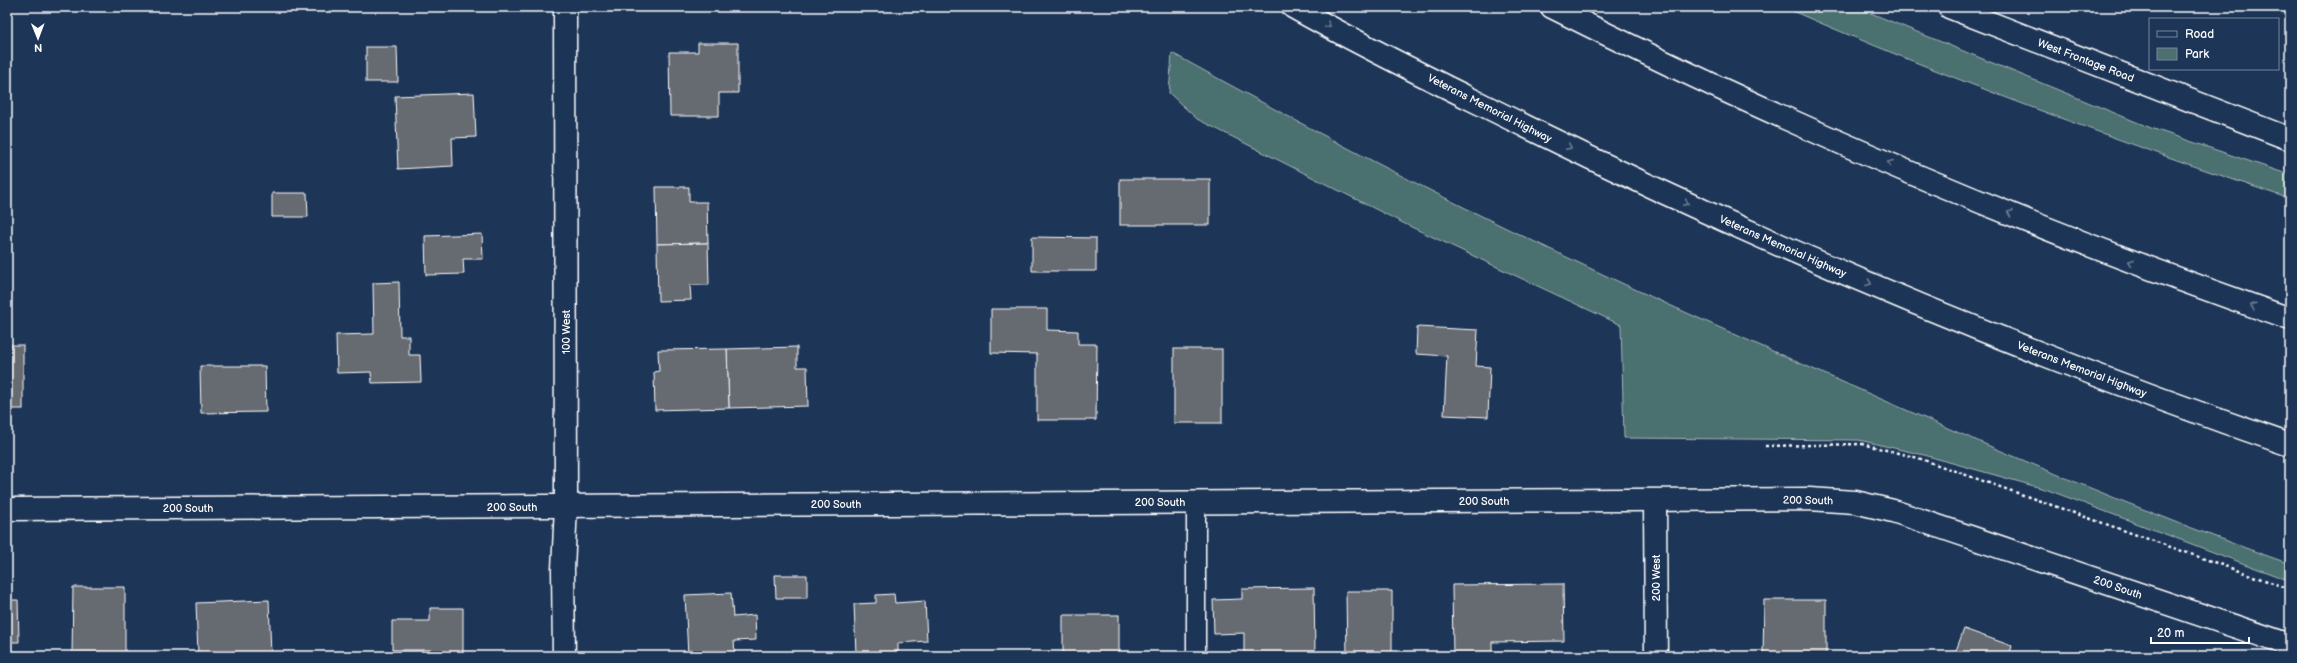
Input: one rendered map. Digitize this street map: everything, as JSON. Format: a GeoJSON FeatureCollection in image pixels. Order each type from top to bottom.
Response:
{"type":"FeatureCollection","features":[{"type":"Feature","properties":{"kind":"main road","name":"100 West"},"geometry":{"type":"LineString","coordinates":[[564,656],[563,569],[566,506],[565,7]]}},
{"type":"Feature","properties":{"kind":"main road","name":"Veterans Memorial Highway"},"geometry":{"type":"LineString","coordinates":[[1293,7],[1559,142],[1688,204],[1825,265],[2105,379],[2290,445]]}},
{"type":"Feature","properties":{"kind":"main road"},"geometry":{"type":"LineString","coordinates":[[1552,7],[1715,86],[1834,140],[2104,251],[2290,319]]}},
{"type":"Feature","properties":{"kind":"main road","name":"West Frontage Road"},"geometry":{"type":"LineString","coordinates":[[1949,7],[2290,139]]}},
{"type":"Feature","properties":{"kind":"main road","name":"200 South"},"geometry":{"type":"LineString","coordinates":[[7,509],[1809,499],[1855,502],[1892,511],[2290,645]]}},
{"type":"Feature","properties":{"kind":"main road","name":"200 West"},"geometry":{"type":"LineString","coordinates":[[1655,501],[1656,656]]}},
{"type":"Feature","properties":{"kind":"lane"},"geometry":{"type":"LineString","coordinates":[[1196,502],[1196,656]]}},
{"type":"Feature","properties":{"kind":"path"},"geometry":{"type":"LineString","coordinates":[[1765,446],[1862,444],[1918,458],[2290,589]]}},
{"type":"Feature","properties":{"kind":"green space"},"geometry":{"type":"Polygon","coordinates":[[[1783,7],[1856,7],[2151,128],[2290,175],[2290,199],[2162,155],[2034,108],[1845,34],[1783,7]]]}},
{"type":"Feature","properties":{"kind":"green space"},"geometry":{"type":"Polygon","coordinates":[[[1172,53],[1410,180],[1591,269],[1894,405],[2006,453],[2175,522],[2290,564],[2290,581],[2048,490],[1924,455],[1859,440],[1624,438],[1621,325],[1405,224],[1197,119],[1169,93],[1172,53]]]}},
{"type":"Feature","properties":{"kind":"building"},"geometry":{"type":"Polygon","coordinates":[[[698,43],[738,43],[738,93],[719,93],[719,116],[670,116],[669,52],[698,52],[698,43]]]}},
{"type":"Feature","properties":{"kind":"building"},"geometry":{"type":"Polygon","coordinates":[[[366,47],[397,47],[398,82],[366,82],[366,47]]]}},
{"type":"Feature","properties":{"kind":"building"},"geometry":{"type":"Polygon","coordinates":[[[474,93],[476,137],[452,138],[453,166],[398,169],[395,96],[474,93]]]}},
{"type":"Feature","properties":{"kind":"building"},"geometry":{"type":"Polygon","coordinates":[[[1120,179],[1210,179],[1210,225],[1120,225],[1120,179]]]}},
{"type":"Feature","properties":{"kind":"building"},"geometry":{"type":"Polygon","coordinates":[[[656,187],[689,187],[689,202],[707,202],[708,243],[657,244],[656,187]]]}},
{"type":"Feature","properties":{"kind":"building"},"geometry":{"type":"Polygon","coordinates":[[[272,193],[307,193],[308,217],[272,217],[272,193]]]}},
{"type":"Feature","properties":{"kind":"building"},"geometry":{"type":"Polygon","coordinates":[[[482,234],[483,259],[463,259],[464,274],[426,275],[425,236],[482,234]]]}},
{"type":"Feature","properties":{"kind":"building"},"geometry":{"type":"Polygon","coordinates":[[[1032,237],[1096,238],[1096,271],[1032,271],[1032,237]]]}},
{"type":"Feature","properties":{"kind":"building"},"geometry":{"type":"Polygon","coordinates":[[[708,243],[709,285],[690,285],[691,300],[658,301],[657,244],[708,243]]]}},
{"type":"Feature","properties":{"kind":"building"},"geometry":{"type":"Polygon","coordinates":[[[399,282],[400,336],[409,336],[409,355],[420,355],[421,382],[372,383],[371,372],[337,373],[336,335],[374,334],[373,283],[399,282]]]}},
{"type":"Feature","properties":{"kind":"building"},"geometry":{"type":"Polygon","coordinates":[[[991,309],[1047,309],[1047,330],[1078,331],[1078,344],[1097,344],[1096,420],[1037,420],[1037,354],[991,353],[991,309]]]}},
{"type":"Feature","properties":{"kind":"building"},"geometry":{"type":"Polygon","coordinates":[[[1417,327],[1478,330],[1476,366],[1490,367],[1488,417],[1444,415],[1447,356],[1416,354],[1417,327]]]}},
{"type":"Feature","properties":{"kind":"building"},"geometry":{"type":"Polygon","coordinates":[[[7,345],[23,345],[23,409],[7,409],[7,345]]]}},
{"type":"Feature","properties":{"kind":"building"},"geometry":{"type":"Polygon","coordinates":[[[797,347],[797,367],[807,367],[808,406],[729,408],[727,349],[797,347]]]}},
{"type":"Feature","properties":{"kind":"building"},"geometry":{"type":"Polygon","coordinates":[[[727,349],[729,408],[655,410],[654,372],[659,371],[658,350],[727,349]]]}},
{"type":"Feature","properties":{"kind":"building"},"geometry":{"type":"Polygon","coordinates":[[[1174,349],[1222,349],[1222,423],[1174,423],[1174,349]]]}},
{"type":"Feature","properties":{"kind":"building"},"geometry":{"type":"Polygon","coordinates":[[[200,366],[265,366],[266,412],[201,413],[200,366]]]}},
{"type":"Feature","properties":{"kind":"building"},"geometry":{"type":"Polygon","coordinates":[[[775,575],[807,575],[807,598],[776,598],[775,575]]]}},
{"type":"Feature","properties":{"kind":"building"},"geometry":{"type":"Polygon","coordinates":[[[1563,584],[1564,641],[1492,642],[1492,656],[1453,656],[1452,585],[1563,584]]]}},
{"type":"Feature","properties":{"kind":"building"},"geometry":{"type":"Polygon","coordinates":[[[73,587],[125,587],[125,656],[72,656],[73,587]]]}},
{"type":"Feature","properties":{"kind":"building"},"geometry":{"type":"Polygon","coordinates":[[[1314,588],[1315,656],[1244,656],[1244,633],[1214,634],[1213,600],[1242,599],[1242,589],[1314,588]]]}},
{"type":"Feature","properties":{"kind":"building"},"geometry":{"type":"Polygon","coordinates":[[[1346,591],[1392,591],[1392,656],[1347,656],[1346,591]]]}},
{"type":"Feature","properties":{"kind":"building"},"geometry":{"type":"Polygon","coordinates":[[[731,593],[733,617],[755,615],[756,640],[734,641],[735,656],[688,656],[685,595],[731,593]]]}},
{"type":"Feature","properties":{"kind":"building"},"geometry":{"type":"Polygon","coordinates":[[[894,594],[895,603],[925,601],[927,641],[898,643],[898,652],[856,654],[854,604],[876,603],[876,595],[894,594]]]}},
{"type":"Feature","properties":{"kind":"building"},"geometry":{"type":"Polygon","coordinates":[[[7,600],[18,600],[19,642],[7,642],[7,600]]]}},
{"type":"Feature","properties":{"kind":"building"},"geometry":{"type":"Polygon","coordinates":[[[269,600],[271,656],[238,656],[238,652],[198,654],[196,603],[269,600]]]}},
{"type":"Feature","properties":{"kind":"building"},"geometry":{"type":"Polygon","coordinates":[[[1764,600],[1826,600],[1826,656],[1763,656],[1764,600]]]}},
{"type":"Feature","properties":{"kind":"building"},"geometry":{"type":"Polygon","coordinates":[[[430,608],[463,608],[463,656],[431,656],[432,650],[392,650],[392,621],[430,621],[430,608]]]}},
{"type":"Feature","properties":{"kind":"building"},"geometry":{"type":"Polygon","coordinates":[[[1063,615],[1119,615],[1119,656],[1063,656],[1063,615]]]}},
{"type":"Feature","properties":{"kind":"building"},"geometry":{"type":"Polygon","coordinates":[[[1964,629],[2012,646],[2009,656],[1954,656],[1964,629]]]}}]}
